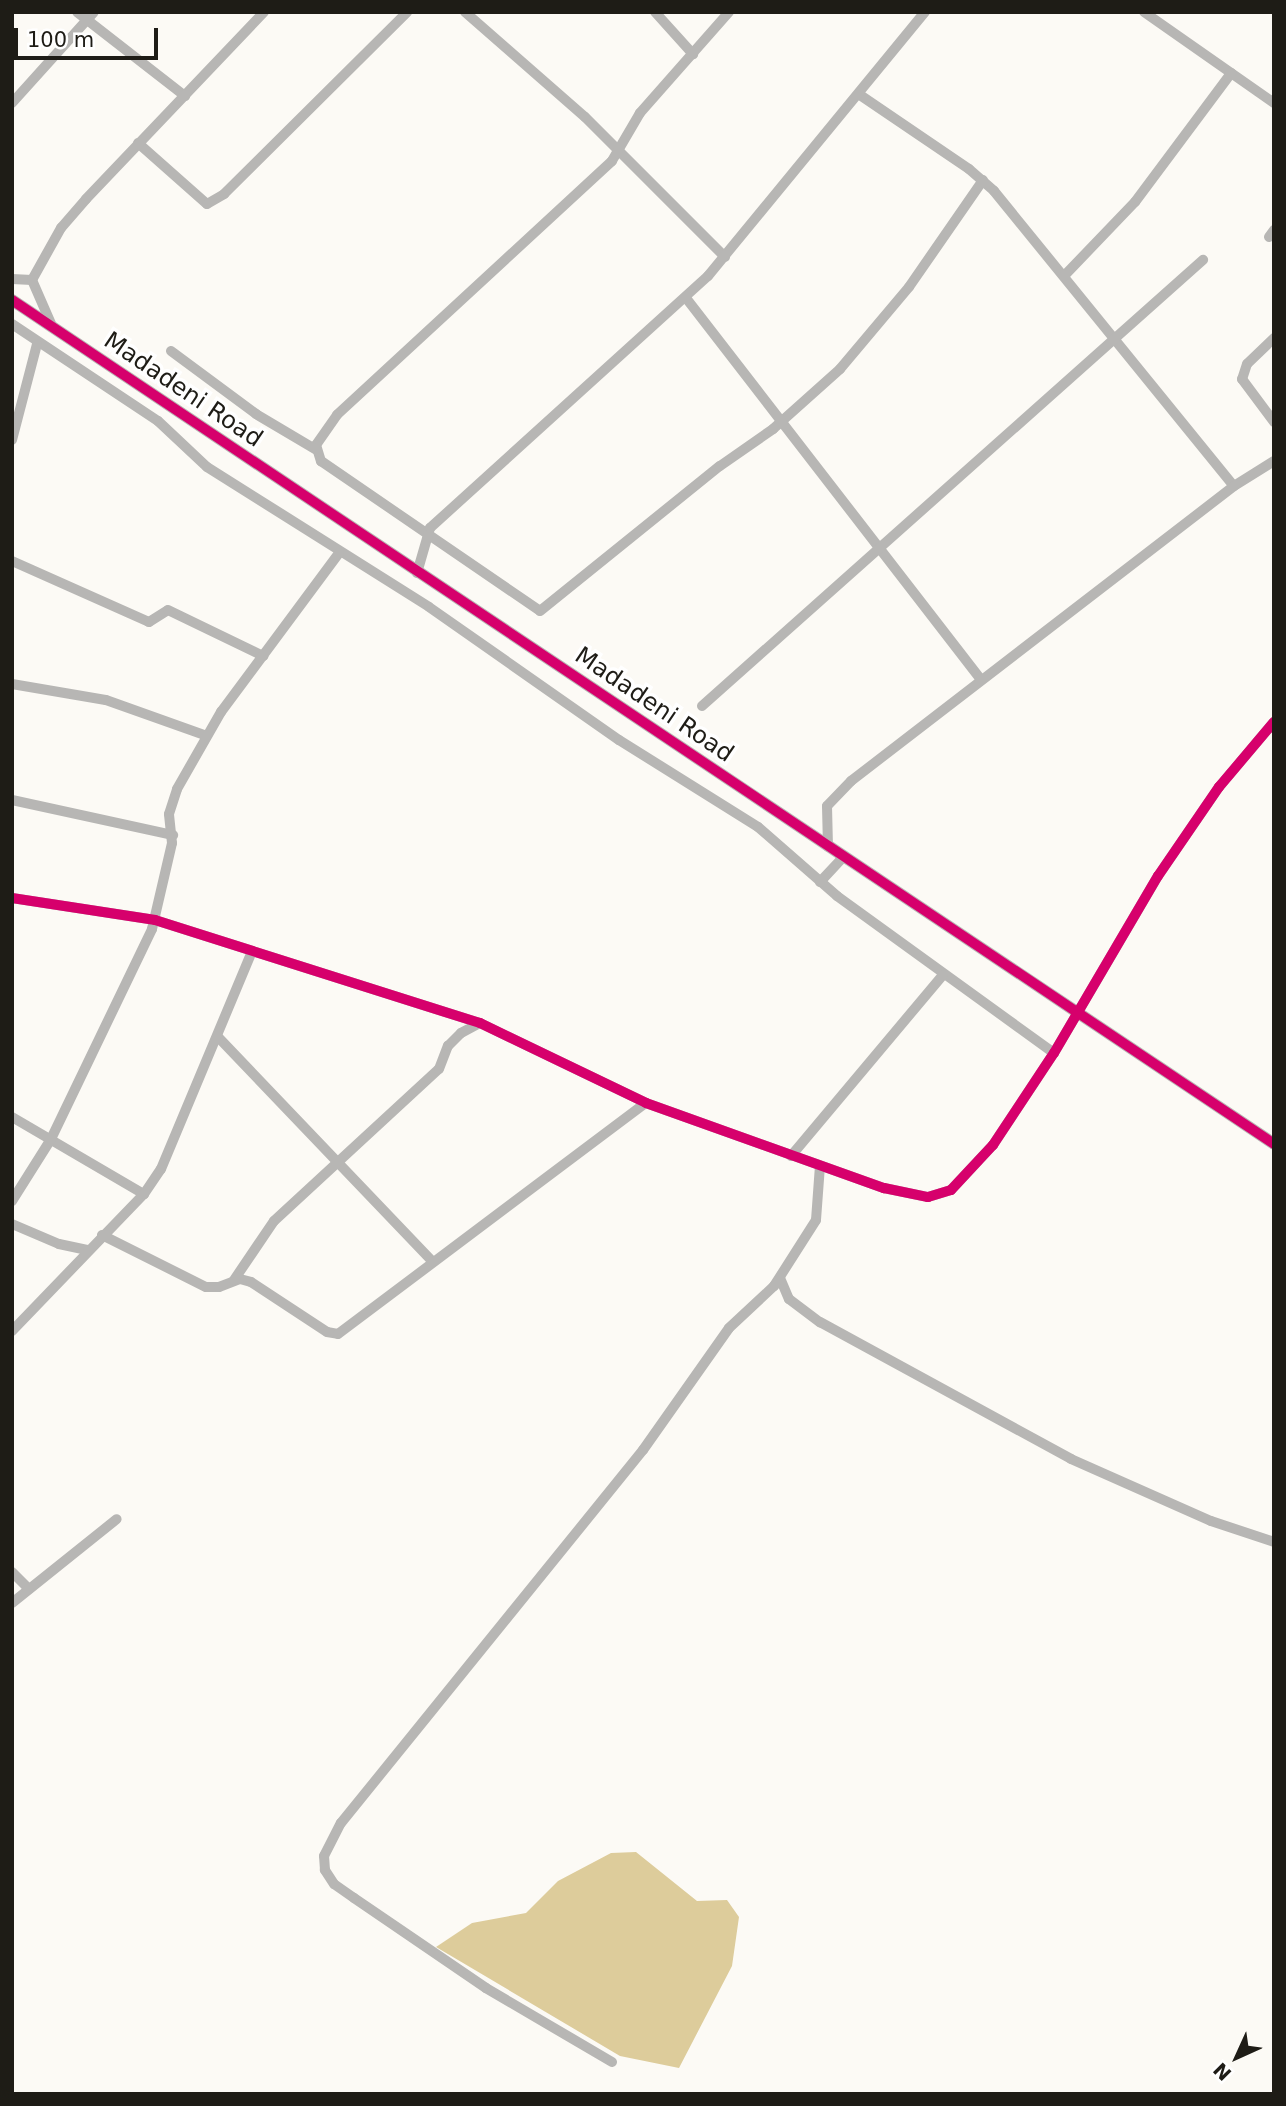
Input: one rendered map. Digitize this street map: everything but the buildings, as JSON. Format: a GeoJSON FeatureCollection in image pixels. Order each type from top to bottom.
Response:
{"type":"FeatureCollection","features":[{"type":"Feature","properties":{"kind":"street"},"geometry":{"type":"LineString","coordinates":[[77,12],[91,16],[185,96]]}},
{"type":"Feature","properties":{"kind":"street"},"geometry":{"type":"LineString","coordinates":[[32,280],[61,228],[138,143],[264,12]]}},
{"type":"Feature","properties":{"kind":"street"},"geometry":{"type":"LineString","coordinates":[[138,143],[207,204],[224,194],[407,12]]}},
{"type":"Feature","properties":{"kind":"street"},"geometry":{"type":"LineString","coordinates":[[465,12],[620,150],[725,257]]}},
{"type":"Feature","properties":{"kind":"street"},"geometry":{"type":"LineString","coordinates":[[655,12],[693,54]]}},
{"type":"Feature","properties":{"kind":"street"},"geometry":{"type":"LineString","coordinates":[[315,449],[337,415],[502,265],[620,150],[640,113],[729,12]]}},
{"type":"Feature","properties":{"kind":"street"},"geometry":{"type":"LineString","coordinates":[[417,573],[426,533],[686,298],[725,257],[860,95],[925,12]]}},
{"type":"Feature","properties":{"kind":"street"},"geometry":{"type":"LineString","coordinates":[[1144,12],[1274,103]]}},
{"type":"Feature","properties":{"kind":"street"},"geometry":{"type":"LineString","coordinates":[[12,103],[91,16]]}},
{"type":"Feature","properties":{"kind":"street"},"geometry":{"type":"LineString","coordinates":[[1064,276],[1135,202],[1231,73]]}},
{"type":"Feature","properties":{"kind":"street"},"geometry":{"type":"LineString","coordinates":[[860,95],[984,180],[1234,486]]}},
{"type":"Feature","properties":{"kind":"street"},"geometry":{"type":"LineString","coordinates":[[171,351],[256,414],[315,449],[321,461],[540,611],[782,421],[858,349],[984,180]]}},
{"type":"Feature","properties":{"kind":"street"},"geometry":{"type":"LineString","coordinates":[[702,706],[1203,260]]}},
{"type":"Feature","properties":{"kind":"street"},"geometry":{"type":"LineString","coordinates":[[12,279],[32,280]]}},
{"type":"Feature","properties":{"kind":"street"},"geometry":{"type":"LineString","coordinates":[[32,280],[51,326]]}},
{"type":"Feature","properties":{"kind":"street"},"geometry":{"type":"LineString","coordinates":[[686,298],[981,679]]}},
{"type":"Feature","properties":{"kind":"street","name":"Madadeni Road"},"geometry":{"type":"LineString","coordinates":[[12,300],[1074,1014],[1274,1144]]}},
{"type":"Feature","properties":{"kind":"street"},"geometry":{"type":"LineString","coordinates":[[12,324],[37,344],[158,421],[207,467],[339,553],[437,612],[619,740],[758,827],[820,882],[943,975],[1054,1053]]}},
{"type":"Feature","properties":{"kind":"street"},"geometry":{"type":"LineString","coordinates":[[1274,338],[1247,364],[1242,379],[1274,422]]}},
{"type":"Feature","properties":{"kind":"street"},"geometry":{"type":"LineString","coordinates":[[12,440],[37,344]]}},
{"type":"Feature","properties":{"kind":"street"},"geometry":{"type":"LineString","coordinates":[[828,847],[826,812],[832,799],[981,679],[1234,486],[1274,461]]}},
{"type":"Feature","properties":{"kind":"street"},"geometry":{"type":"LineString","coordinates":[[12,1201],[51,1139],[155,920],[173,835],[170,804],[207,736],[339,553]]}},
{"type":"Feature","properties":{"kind":"street"},"geometry":{"type":"LineString","coordinates":[[12,561],[149,622],[169,610],[263,656]]}},
{"type":"Feature","properties":{"kind":"street"},"geometry":{"type":"LineString","coordinates":[[12,684],[106,700],[207,736]]}},
{"type":"Feature","properties":{"kind":"street"},"geometry":{"type":"LineString","coordinates":[[12,898],[155,920],[480,1023],[646,1103],[791,1156],[914,1196],[951,1190],[993,1144],[1054,1053],[1074,1014],[1186,835],[1274,722]]}},
{"type":"Feature","properties":{"kind":"street"},"geometry":{"type":"LineString","coordinates":[[12,800],[173,835]]}},
{"type":"Feature","properties":{"kind":"street"},"geometry":{"type":"LineString","coordinates":[[820,882],[843,857]]}},
{"type":"Feature","properties":{"kind":"street"},"geometry":{"type":"LineString","coordinates":[[12,1331],[144,1194],[161,1169],[252,951]]}},
{"type":"Feature","properties":{"kind":"street"},"geometry":{"type":"LineString","coordinates":[[791,1156],[943,975]]}},
{"type":"Feature","properties":{"kind":"street"},"geometry":{"type":"LineString","coordinates":[[102,1235],[206,1287],[219,1287],[234,1280],[274,1220],[439,1069],[448,1046],[461,1033],[480,1023]]}},
{"type":"Feature","properties":{"kind":"street"},"geometry":{"type":"LineString","coordinates":[[218,1037],[339,1158],[433,1262]]}},
{"type":"Feature","properties":{"kind":"street"},"geometry":{"type":"LineString","coordinates":[[234,1280],[251,1282],[332,1334],[646,1103]]}},
{"type":"Feature","properties":{"kind":"street"},"geometry":{"type":"LineString","coordinates":[[12,1117],[144,1194]]}},
{"type":"Feature","properties":{"kind":"street"},"geometry":{"type":"LineString","coordinates":[[612,2062],[486,1988],[334,1884],[324,1856],[341,1823],[643,1450],[729,1328],[765,1297],[779,1278],[817,1220],[820,1166]]}},
{"type":"Feature","properties":{"kind":"street"},"geometry":{"type":"LineString","coordinates":[[12,1224],[59,1244],[88,1250]]}},
{"type":"Feature","properties":{"kind":"street"},"geometry":{"type":"LineString","coordinates":[[779,1278],[789,1299],[820,1322],[1071,1459],[1201,1517],[1274,1542]]}},
{"type":"Feature","properties":{"kind":"street"},"geometry":{"type":"LineString","coordinates":[[12,1603],[117,1519]]}},
{"type":"Feature","properties":{"kind":"street"},"geometry":{"type":"LineString","coordinates":[[12,1572],[29,1589]]}},
{"type":"Feature","properties":{"kind":"shaded area"},"geometry":{"type":"Polygon","coordinates":[[[636,1852],[697,1901],[727,1900],[739,1917],[732,1966],[679,2068],[620,2056],[436,1947],[472,1923],[526,1913],[558,1881],[611,1853],[636,1852]]]}},
{"type":"Feature","properties":{"kind":"cycle path"},"geometry":{"type":"LineString","coordinates":[[12,300],[1274,1144]]}},
{"type":"Feature","properties":{"kind":"cycle path"},"geometry":{"type":"LineString","coordinates":[[12,898],[155,920],[480,1023],[646,1103],[884,1188],[928,1197],[951,1190],[993,1145],[1054,1053],[1158,876],[1219,787],[1274,722]]}}]}
